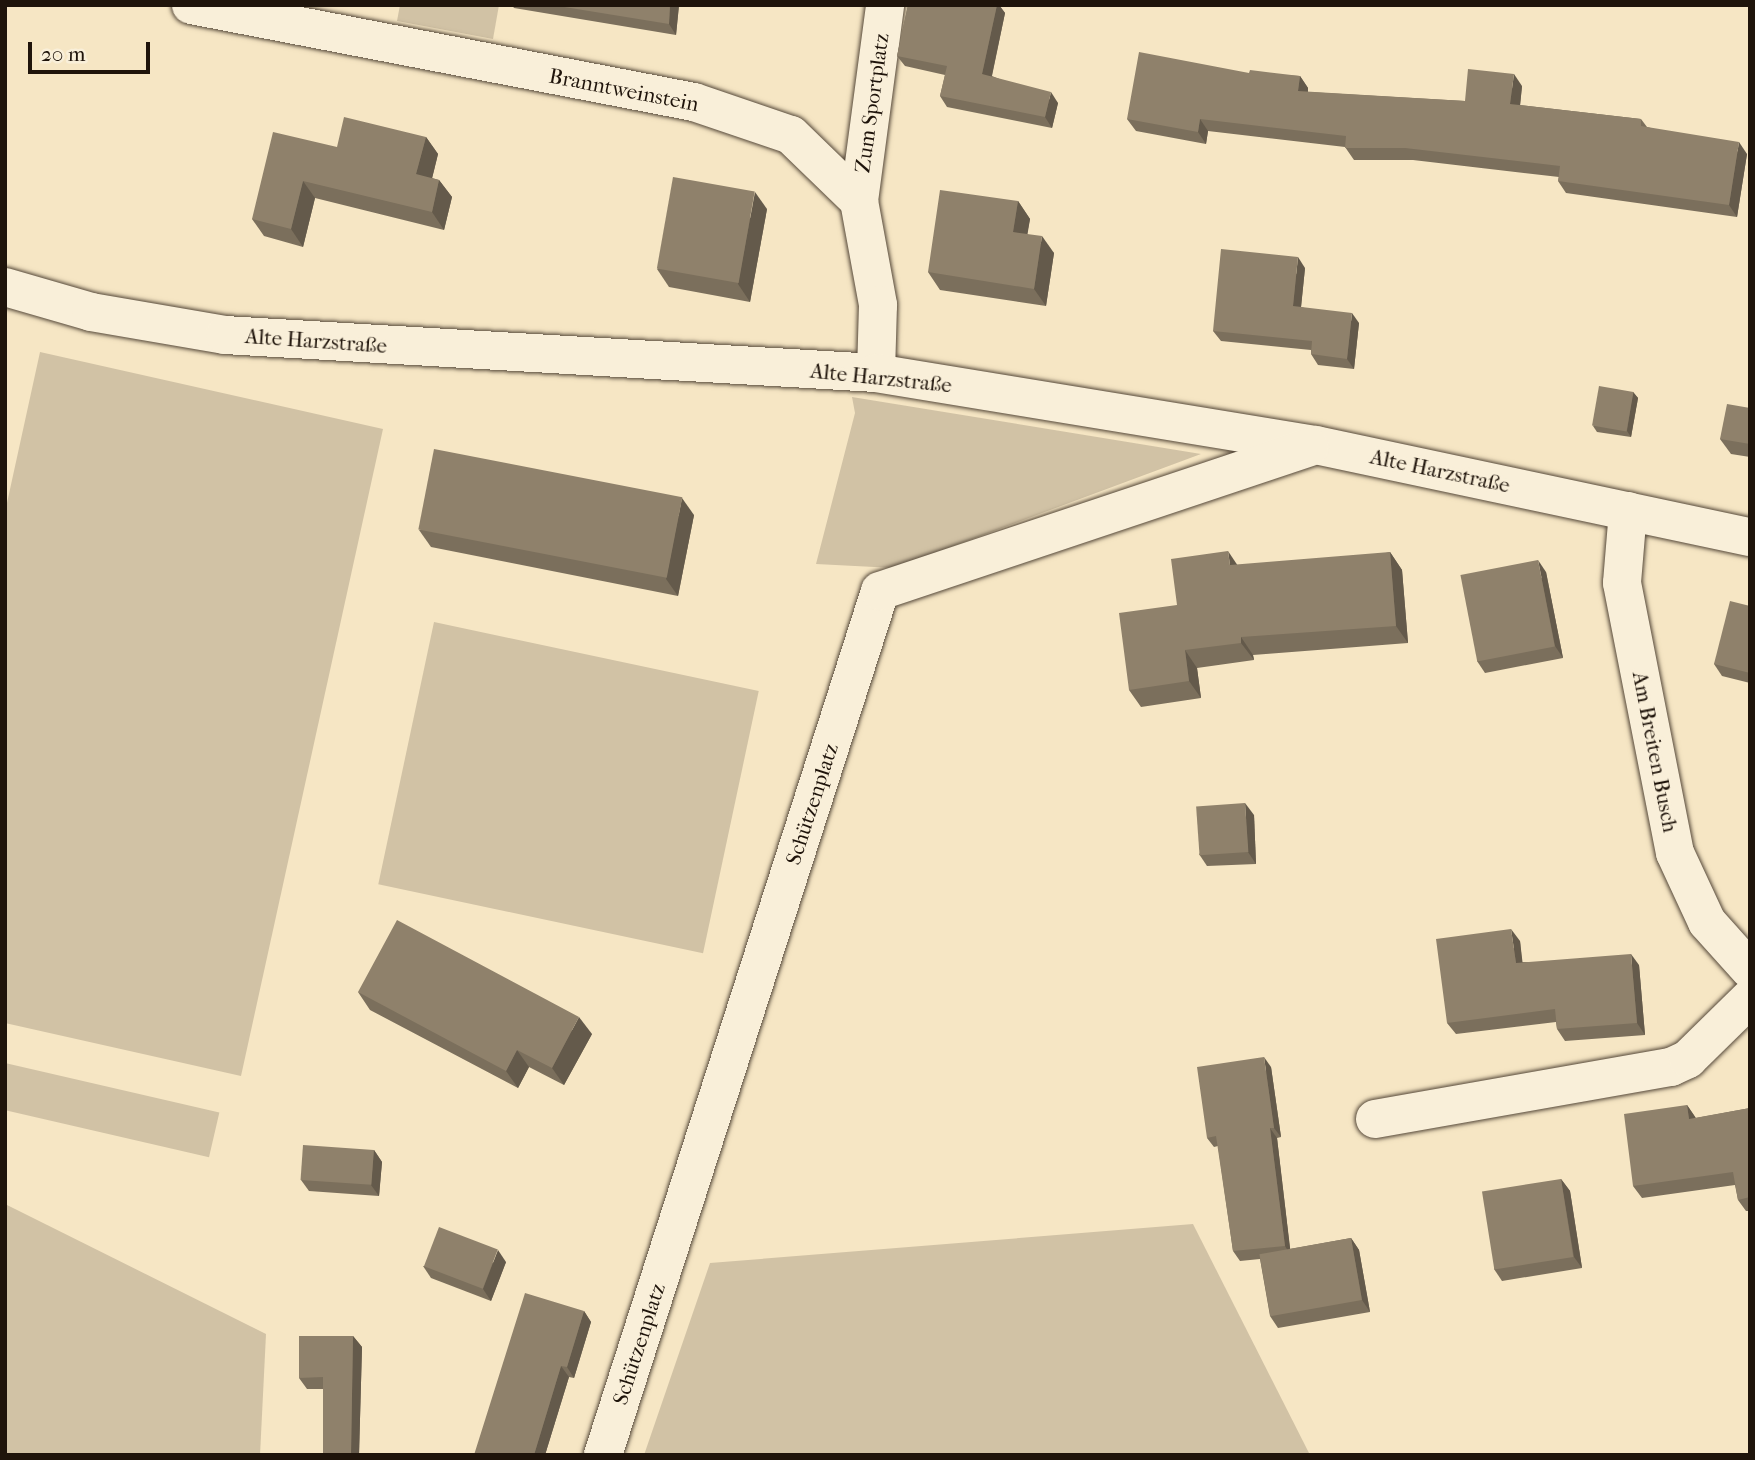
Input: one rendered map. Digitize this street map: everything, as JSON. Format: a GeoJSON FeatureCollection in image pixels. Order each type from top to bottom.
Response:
{"type":"FeatureCollection","features":[{"type":"Feature","properties":{"kind":"street","name":"Branntweinstein"},"geometry":{"type":"LineString","coordinates":[[191,5],[694,102],[791,135],[859,201]]}},
{"type":"Feature","properties":{"kind":"street","name":"Zum Sportplatz"},"geometry":{"type":"LineString","coordinates":[[859,201],[885,5]]}},
{"type":"Feature","properties":{"kind":"street"},"geometry":{"type":"LineString","coordinates":[[859,201],[878,305],[876,373]]}},
{"type":"Feature","properties":{"kind":"street","name":"Alte Harzstraße"},"geometry":{"type":"LineString","coordinates":[[5,287],[91,312],[225,335],[876,373],[1316,445],[1750,537]]}},
{"type":"Feature","properties":{"kind":"street","name":"Schützenplatz"},"geometry":{"type":"LineString","coordinates":[[603,1455],[880,591],[1316,445]]}},
{"type":"Feature","properties":{"kind":"street","name":"Am Breiten Busch"},"geometry":{"type":"LineString","coordinates":[[1628,511],[1622,583],[1675,853],[1707,922],[1750,970]]}},
{"type":"Feature","properties":{"kind":"street"},"geometry":{"type":"LineString","coordinates":[[1375,1119],[1671,1067],[1688,1059],[1750,998]]}},
{"type":"Feature","properties":{"kind":"shaded area"},"geometry":{"type":"Polygon","coordinates":[[[400,5],[499,5],[493,39],[397,21],[400,5]]]}},
{"type":"Feature","properties":{"kind":"shaded area"},"geometry":{"type":"Polygon","coordinates":[[[40,352],[383,429],[241,1076],[5,1023],[5,512],[40,352]]]}},
{"type":"Feature","properties":{"kind":"shaded area"},"geometry":{"type":"Polygon","coordinates":[[[852,397],[1201,454],[894,568],[816,564],[855,413],[852,397]]]}},
{"type":"Feature","properties":{"kind":"shaded area"},"geometry":{"type":"Polygon","coordinates":[[[434,622],[759,691],[703,953],[378,884],[434,622]]]}},
{"type":"Feature","properties":{"kind":"shaded area"},"geometry":{"type":"Polygon","coordinates":[[[5,1063],[219,1112],[209,1157],[5,1110],[5,1063]]]}},
{"type":"Feature","properties":{"kind":"shaded area"},"geometry":{"type":"Polygon","coordinates":[[[5,1204],[266,1334],[260,1455],[5,1455],[5,1204]]]}},
{"type":"Feature","properties":{"kind":"shaded area"},"geometry":{"type":"Polygon","coordinates":[[[1193,1224],[1310,1455],[644,1455],[710,1263],[1193,1224]]]}},
{"type":"Feature","properties":{"kind":"building"},"geometry":{"type":"Polygon","coordinates":[[[552,5],[670,5],[669,24],[552,5]]]}},
{"type":"Feature","properties":{"kind":"building"},"geometry":{"type":"Polygon","coordinates":[[[908,5],[997,5],[982,74],[1051,92],[1045,117],[940,96],[947,66],[897,56],[908,5]]]}},
{"type":"Feature","properties":{"kind":"building"},"geometry":{"type":"Polygon","coordinates":[[[1139,52],[1249,73],[1250,70],[1300,76],[1298,91],[1465,101],[1468,69],[1514,74],[1510,104],[1641,119],[1641,126],[1739,142],[1729,205],[1558,181],[1560,166],[1405,148],[1345,148],[1346,136],[1200,119],[1198,132],[1127,119],[1139,52]]]}},
{"type":"Feature","properties":{"kind":"building"},"geometry":{"type":"Polygon","coordinates":[[[344,117],[426,137],[416,174],[439,180],[432,212],[303,181],[291,229],[252,219],[273,132],[337,147],[344,117]]]}},
{"type":"Feature","properties":{"kind":"building"},"geometry":{"type":"Polygon","coordinates":[[[673,177],[755,191],[739,283],[657,269],[673,177]]]}},
{"type":"Feature","properties":{"kind":"building"},"geometry":{"type":"Polygon","coordinates":[[[940,190],[1018,201],[1013,232],[1042,236],[1034,289],[928,272],[940,190]]]}},
{"type":"Feature","properties":{"kind":"building"},"geometry":{"type":"Polygon","coordinates":[[[1221,249],[1298,257],[1293,306],[1352,313],[1347,359],[1311,354],[1312,341],[1213,331],[1221,249]]]}},
{"type":"Feature","properties":{"kind":"building"},"geometry":{"type":"Polygon","coordinates":[[[1599,386],[1633,392],[1627,431],[1592,425],[1599,386]]]}},
{"type":"Feature","properties":{"kind":"building"},"geometry":{"type":"Polygon","coordinates":[[[1727,404],[1750,408],[1750,444],[1720,439],[1727,404]]]}},
{"type":"Feature","properties":{"kind":"building"},"geometry":{"type":"Polygon","coordinates":[[[434,449],[682,497],[667,578],[418,529],[434,449]]]}},
{"type":"Feature","properties":{"kind":"building"},"geometry":{"type":"Polygon","coordinates":[[[1228,551],[1230,565],[1390,552],[1396,626],[1241,637],[1241,643],[1185,650],[1189,681],[1129,690],[1119,613],[1177,605],[1171,559],[1228,551]]]}},
{"type":"Feature","properties":{"kind":"building"},"geometry":{"type":"Polygon","coordinates":[[[1538,560],[1555,646],[1477,661],[1460,575],[1538,560]]]}},
{"type":"Feature","properties":{"kind":"building"},"geometry":{"type":"Polygon","coordinates":[[[1730,601],[1750,606],[1750,673],[1714,664],[1730,601]]]}},
{"type":"Feature","properties":{"kind":"building"},"geometry":{"type":"Polygon","coordinates":[[[1245,803],[1248,852],[1200,855],[1196,806],[1245,803]]]}},
{"type":"Feature","properties":{"kind":"building"},"geometry":{"type":"Polygon","coordinates":[[[397,920],[579,1017],[552,1068],[517,1050],[506,1071],[358,992],[397,920]]]}},
{"type":"Feature","properties":{"kind":"building"},"geometry":{"type":"Polygon","coordinates":[[[1511,929],[1516,963],[1631,954],[1637,1023],[1557,1029],[1555,1009],[1447,1023],[1436,939],[1511,929]]]}},
{"type":"Feature","properties":{"kind":"building"},"geometry":{"type":"Polygon","coordinates":[[[1264,1057],[1285,1246],[1233,1251],[1216,1136],[1207,1138],[1197,1067],[1264,1057]]]}},
{"type":"Feature","properties":{"kind":"building"},"geometry":{"type":"Polygon","coordinates":[[[1687,1105],[1689,1119],[1750,1108],[1750,1197],[1738,1200],[1733,1172],[1633,1186],[1624,1114],[1687,1105]]]}},
{"type":"Feature","properties":{"kind":"building"},"geometry":{"type":"Polygon","coordinates":[[[303,1145],[374,1150],[371,1185],[301,1180],[303,1145]]]}},
{"type":"Feature","properties":{"kind":"building"},"geometry":{"type":"Polygon","coordinates":[[[1561,1179],[1573,1257],[1494,1270],[1482,1192],[1561,1179]]]}},
{"type":"Feature","properties":{"kind":"building"},"geometry":{"type":"Polygon","coordinates":[[[439,1227],[498,1250],[483,1289],[424,1266],[439,1227]]]}},
{"type":"Feature","properties":{"kind":"building"},"geometry":{"type":"Polygon","coordinates":[[[1351,1238],[1362,1300],[1270,1316],[1259,1254],[1351,1238]]]}},
{"type":"Feature","properties":{"kind":"building"},"geometry":{"type":"Polygon","coordinates":[[[525,1293],[584,1311],[567,1367],[561,1366],[534,1455],[474,1455],[525,1293]]]}},
{"type":"Feature","properties":{"kind":"building"},"geometry":{"type":"Polygon","coordinates":[[[299,1336],[353,1336],[351,1455],[323,1455],[323,1377],[299,1378],[299,1336]]]}}]}
